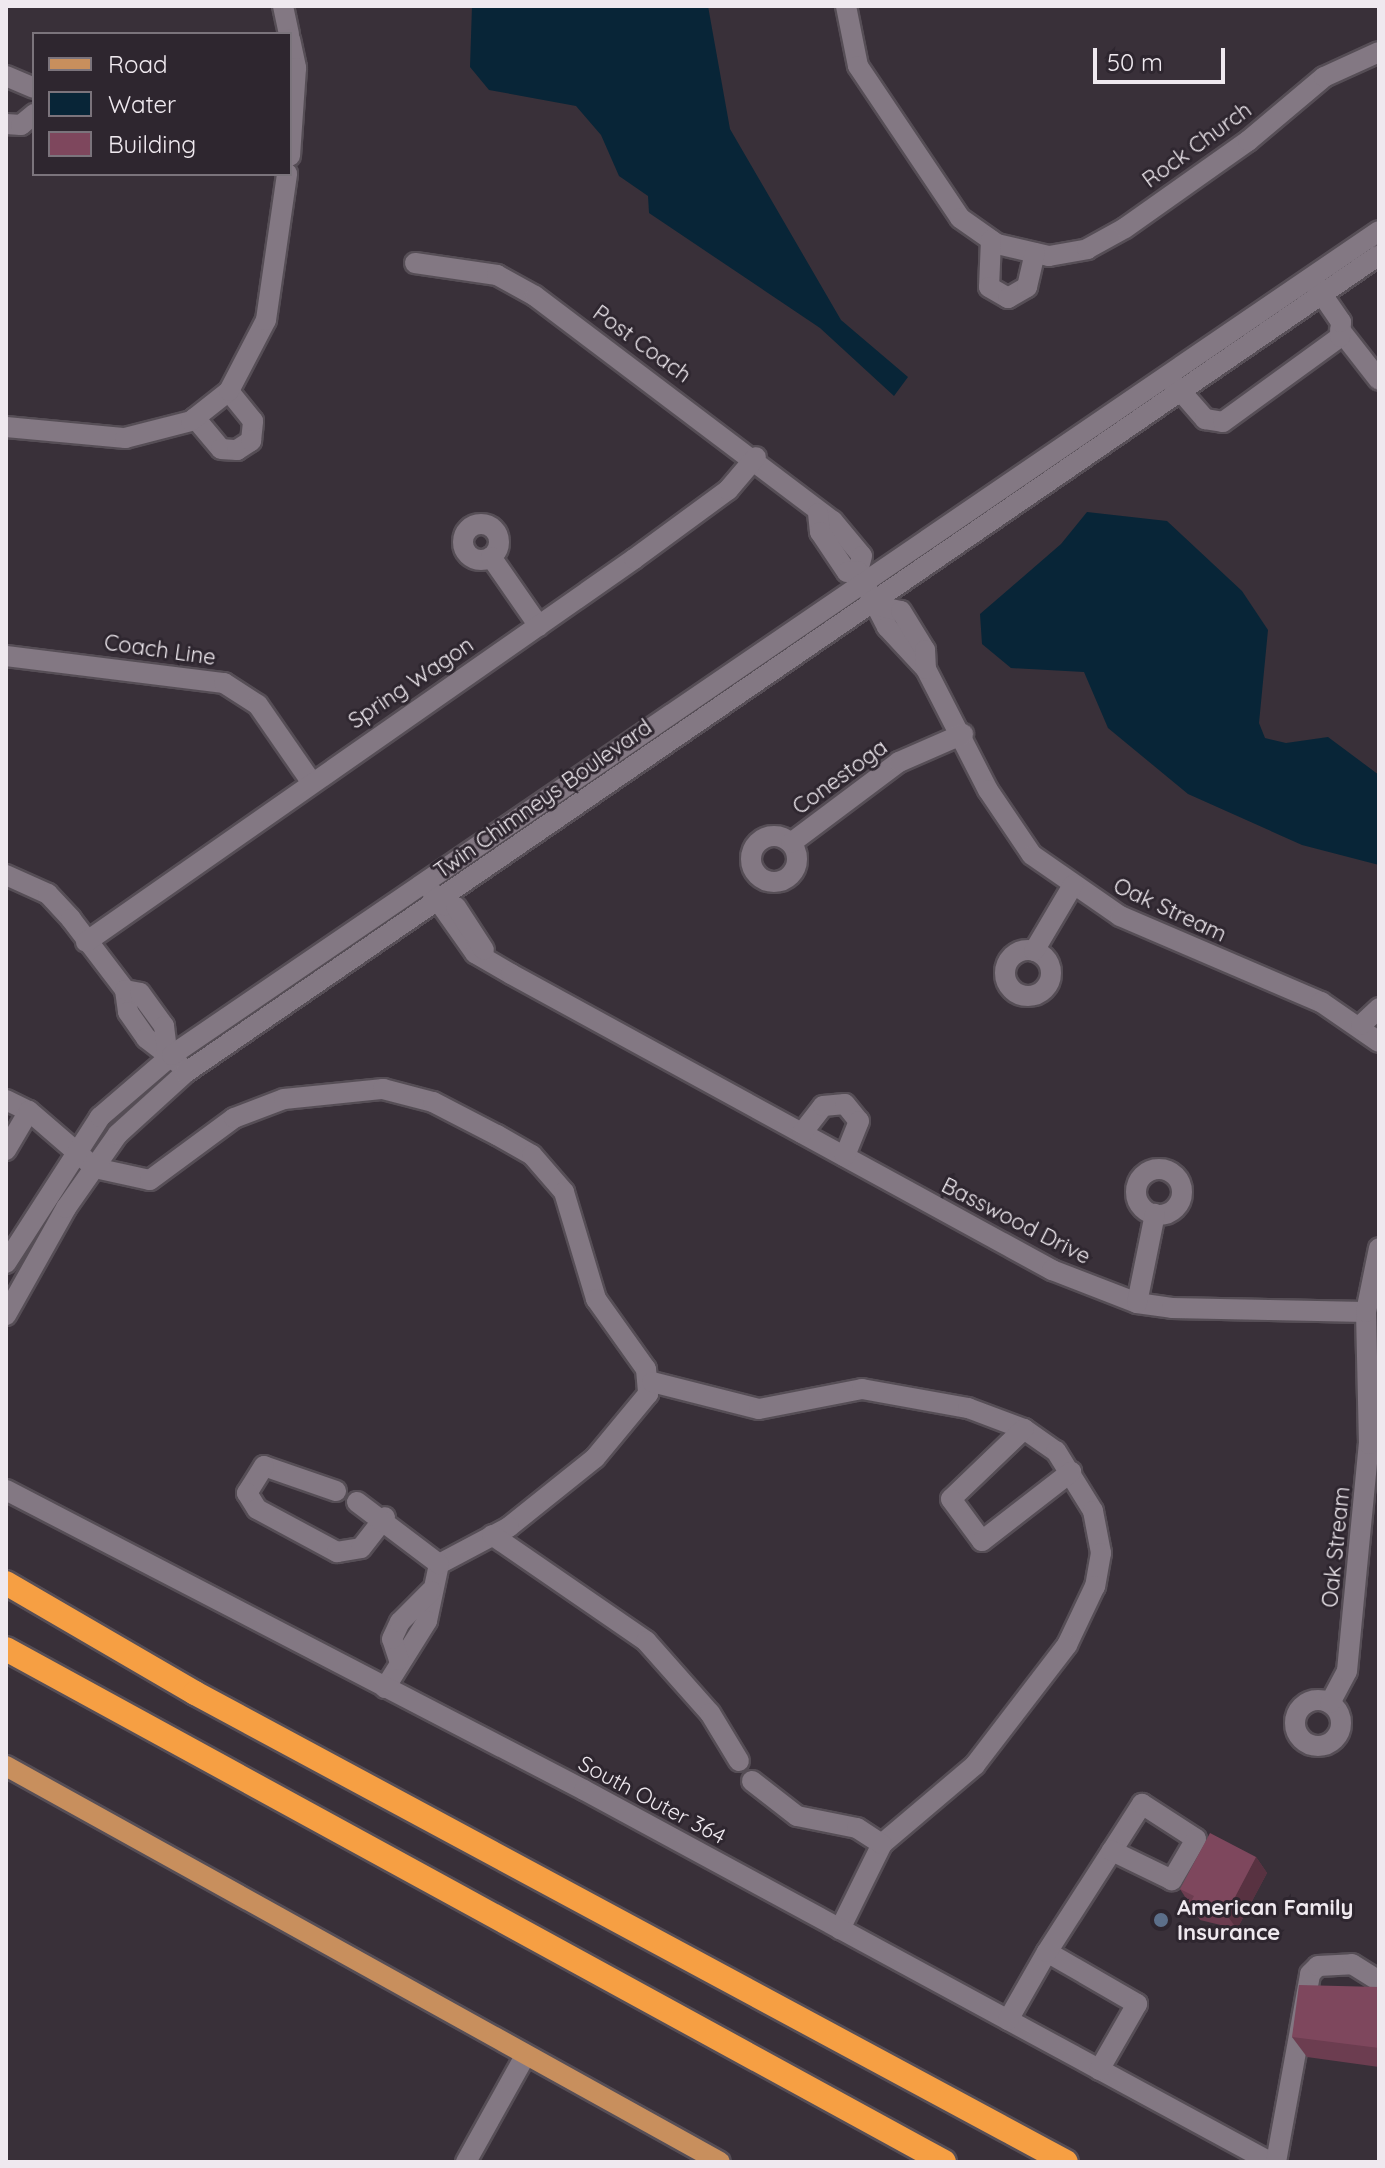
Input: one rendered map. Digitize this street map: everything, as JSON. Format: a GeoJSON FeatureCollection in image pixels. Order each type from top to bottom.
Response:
{"type":"FeatureCollection","features":[{"type":"Feature","properties":{"kind":"highway"},"geometry":{"type":"LineString","coordinates":[[6,1583],[195,1693],[1066,2162]]}},
{"type":"Feature","properties":{"kind":"highway"},"geometry":{"type":"LineString","coordinates":[[6,1649],[944,2162]]}},
{"type":"Feature","properties":{"kind":"main road"},"geometry":{"type":"LineString","coordinates":[[6,1766],[720,2162]]}},
{"type":"Feature","properties":{"kind":"street"},"geometry":{"type":"LineString","coordinates":[[283,6],[289,32]]}},
{"type":"Feature","properties":{"kind":"street","name":"Rock Church"},"geometry":{"type":"LineString","coordinates":[[846,6],[858,66],[875,96],[960,218],[991,240],[1035,253],[1074,252],[1115,233],[1248,141],[1324,77],[1379,52]]}},
{"type":"Feature","properties":{"kind":"street"},"geometry":{"type":"LineString","coordinates":[[292,47],[296,68],[292,127]]}},
{"type":"Feature","properties":{"kind":"street"},"geometry":{"type":"LineString","coordinates":[[6,76],[32,87]]}},
{"type":"Feature","properties":{"kind":"street"},"geometry":{"type":"LineString","coordinates":[[6,124],[21,125],[32,116]]}},
{"type":"Feature","properties":{"kind":"street"},"geometry":{"type":"LineString","coordinates":[[6,427],[125,438],[195,418],[229,391],[266,320],[287,176]]}},
{"type":"Feature","properties":{"kind":"street","name":"Twin Chimneys Boulevard"},"geometry":{"type":"LineString","coordinates":[[6,1315],[15,1279],[118,1134],[185,1073],[441,903],[880,602],[1173,383],[1316,285],[1379,231]]}},
{"type":"Feature","properties":{"kind":"street"},"geometry":{"type":"LineString","coordinates":[[991,240],[989,287],[1008,298],[1027,287],[1035,253]]}},
{"type":"Feature","properties":{"kind":"street","name":"Twin Chimneys Boulevard"},"geometry":{"type":"LineString","coordinates":[[1316,285],[1379,255]]}},
{"type":"Feature","properties":{"kind":"street","name":"Post Coach"},"geometry":{"type":"LineString","coordinates":[[415,263],[497,275],[756,457],[818,513],[820,532],[847,572],[860,574]]}},
{"type":"Feature","properties":{"kind":"street"},"geometry":{"type":"LineString","coordinates":[[1316,285],[1340,330],[1379,380]]}},
{"type":"Feature","properties":{"kind":"street"},"geometry":{"type":"LineString","coordinates":[[1173,383],[1205,419],[1223,422],[1340,337],[1340,330]]}},
{"type":"Feature","properties":{"kind":"street","name":"Twin Chimneys Boulevard"},"geometry":{"type":"LineString","coordinates":[[6,1263],[73,1154],[100,1117],[170,1052],[425,881],[860,574],[1173,383]]}},
{"type":"Feature","properties":{"kind":"street"},"geometry":{"type":"LineString","coordinates":[[195,418],[221,449],[237,450],[251,441],[253,421],[229,391]]}},
{"type":"Feature","properties":{"kind":"street","name":"Spring Wagon"},"geometry":{"type":"LineString","coordinates":[[86,942],[310,780],[539,626],[728,490],[756,457]]}},
{"type":"Feature","properties":{"kind":"street"},"geometry":{"type":"LineString","coordinates":[[491,557],[539,626]]}},
{"type":"Feature","properties":{"kind":"street","name":"Oak Stream"},"geometry":{"type":"LineString","coordinates":[[860,574],[880,602],[901,611],[925,650],[926,669],[1023,844],[1073,885],[1120,916],[1361,1025],[1379,1042]]}},
{"type":"Feature","properties":{"kind":"street","name":"Coach Line"},"geometry":{"type":"LineString","coordinates":[[6,656],[224,683],[258,705],[310,780]]}},
{"type":"Feature","properties":{"kind":"street","name":"Conestoga"},"geometry":{"type":"LineString","coordinates":[[791,843],[899,762],[963,734]]}},
{"type":"Feature","properties":{"kind":"street"},"geometry":{"type":"LineString","coordinates":[[6,875],[48,894],[125,990],[140,993],[164,1026],[170,1052],[185,1073]]}},
{"type":"Feature","properties":{"kind":"street","name":"Basswood Drive"},"geometry":{"type":"LineString","coordinates":[[425,881],[475,953],[485,954],[1052,1270],[1137,1303],[1366,1312]]}},
{"type":"Feature","properties":{"kind":"street"},"geometry":{"type":"LineString","coordinates":[[1034,951],[1073,885]]}},
{"type":"Feature","properties":{"kind":"street"},"geometry":{"type":"LineString","coordinates":[[1361,1025],[1379,1008]]}},
{"type":"Feature","properties":{"kind":"street"},"geometry":{"type":"LineString","coordinates":[[6,1100],[29,1111],[73,1154],[95,1168],[122,1179],[150,1180],[234,1118],[284,1099],[383,1089],[433,1102],[532,1155],[550,1174],[575,1216],[596,1299],[652,1382],[759,1409],[862,1389],[899,1391],[1024,1429],[1071,1472],[1093,1511],[1101,1553],[1085,1615],[995,1742],[882,1844],[840,1929]]}},
{"type":"Feature","properties":{"kind":"street"},"geometry":{"type":"LineString","coordinates":[[802,1133],[823,1106],[845,1104],[859,1121],[845,1156]]}},
{"type":"Feature","properties":{"kind":"street"},"geometry":{"type":"LineString","coordinates":[[6,1150],[29,1111]]}},
{"type":"Feature","properties":{"kind":"street"},"geometry":{"type":"LineString","coordinates":[[1137,1303],[1155,1214]]}},
{"type":"Feature","properties":{"kind":"street","name":"Oak Stream"},"geometry":{"type":"LineString","coordinates":[[1330,1703],[1347,1671],[1366,1493],[1366,1312],[1379,1248]]}},
{"type":"Feature","properties":{"kind":"street"},"geometry":{"type":"LineString","coordinates":[[385,1688],[399,1660],[392,1639],[400,1622],[431,1591],[439,1564],[492,1535],[595,1458],[652,1382]]}},
{"type":"Feature","properties":{"kind":"street"},"geometry":{"type":"LineString","coordinates":[[1024,1429],[951,1499],[982,1541],[1071,1472]]}},
{"type":"Feature","properties":{"kind":"street"},"geometry":{"type":"LineString","coordinates":[[336,1491],[264,1466],[247,1493],[257,1509],[337,1552],[361,1548],[385,1517]]}},
{"type":"Feature","properties":{"kind":"street","name":"South Outer 364"},"geometry":{"type":"LineString","coordinates":[[6,1490],[840,1929],[1270,2162]]}},
{"type":"Feature","properties":{"kind":"street"},"geometry":{"type":"LineString","coordinates":[[357,1502],[385,1517],[439,1564]]}},
{"type":"Feature","properties":{"kind":"street"},"geometry":{"type":"LineString","coordinates":[[492,1535],[646,1641],[710,1713],[739,1761]]}},
{"type":"Feature","properties":{"kind":"street"},"geometry":{"type":"LineString","coordinates":[[752,1781],[797,1816],[857,1828],[882,1844]]}},
{"type":"Feature","properties":{"kind":"street"},"geometry":{"type":"LineString","coordinates":[[1008,2020],[1047,1952],[1112,1851]]}},
{"type":"Feature","properties":{"kind":"street"},"geometry":{"type":"LineString","coordinates":[[1047,1952],[1137,2004],[1099,2070]]}},
{"type":"Feature","properties":{"kind":"street"},"geometry":{"type":"LineString","coordinates":[[1276,2162],[1310,1974],[1335,1963],[1379,1981]]}},
{"type":"Feature","properties":{"kind":"street"},"geometry":{"type":"LineString","coordinates":[[466,2162],[525,2056]]}},
{"type":"Feature","properties":{"kind":"water"},"geometry":{"type":"Polygon","coordinates":[[[472,6],[708,6],[730,129],[841,320],[908,377],[894,396],[820,328],[649,213],[648,196],[619,176],[601,135],[576,106],[489,90],[470,67],[472,6]]]}},
{"type":"Feature","properties":{"kind":"water"},"geometry":{"type":"Polygon","coordinates":[[[1087,512],[1167,521],[1242,591],[1268,630],[1259,723],[1265,738],[1286,743],[1328,737],[1379,775],[1379,865],[1302,845],[1188,794],[1108,728],[1084,672],[1011,668],[982,644],[980,614],[1061,544],[1087,512]]]}},
{"type":"Feature","properties":{"kind":"building"},"geometry":{"type":"Polygon","coordinates":[[[1210,1833],[1256,1857],[1226,1914],[1189,1905],[1194,1896],[1180,1889],[1210,1833]]]}},
{"type":"Feature","properties":{"kind":"building"},"geometry":{"type":"Polygon","coordinates":[[[1299,1985],[1379,1987],[1379,2048],[1292,2037],[1299,1985]]]}},
{"type":"Feature","properties":{"kind":"place","name":"American Family Insurance"},"geometry":{"type":"Point","coordinates":[1161,1920]}}]}
